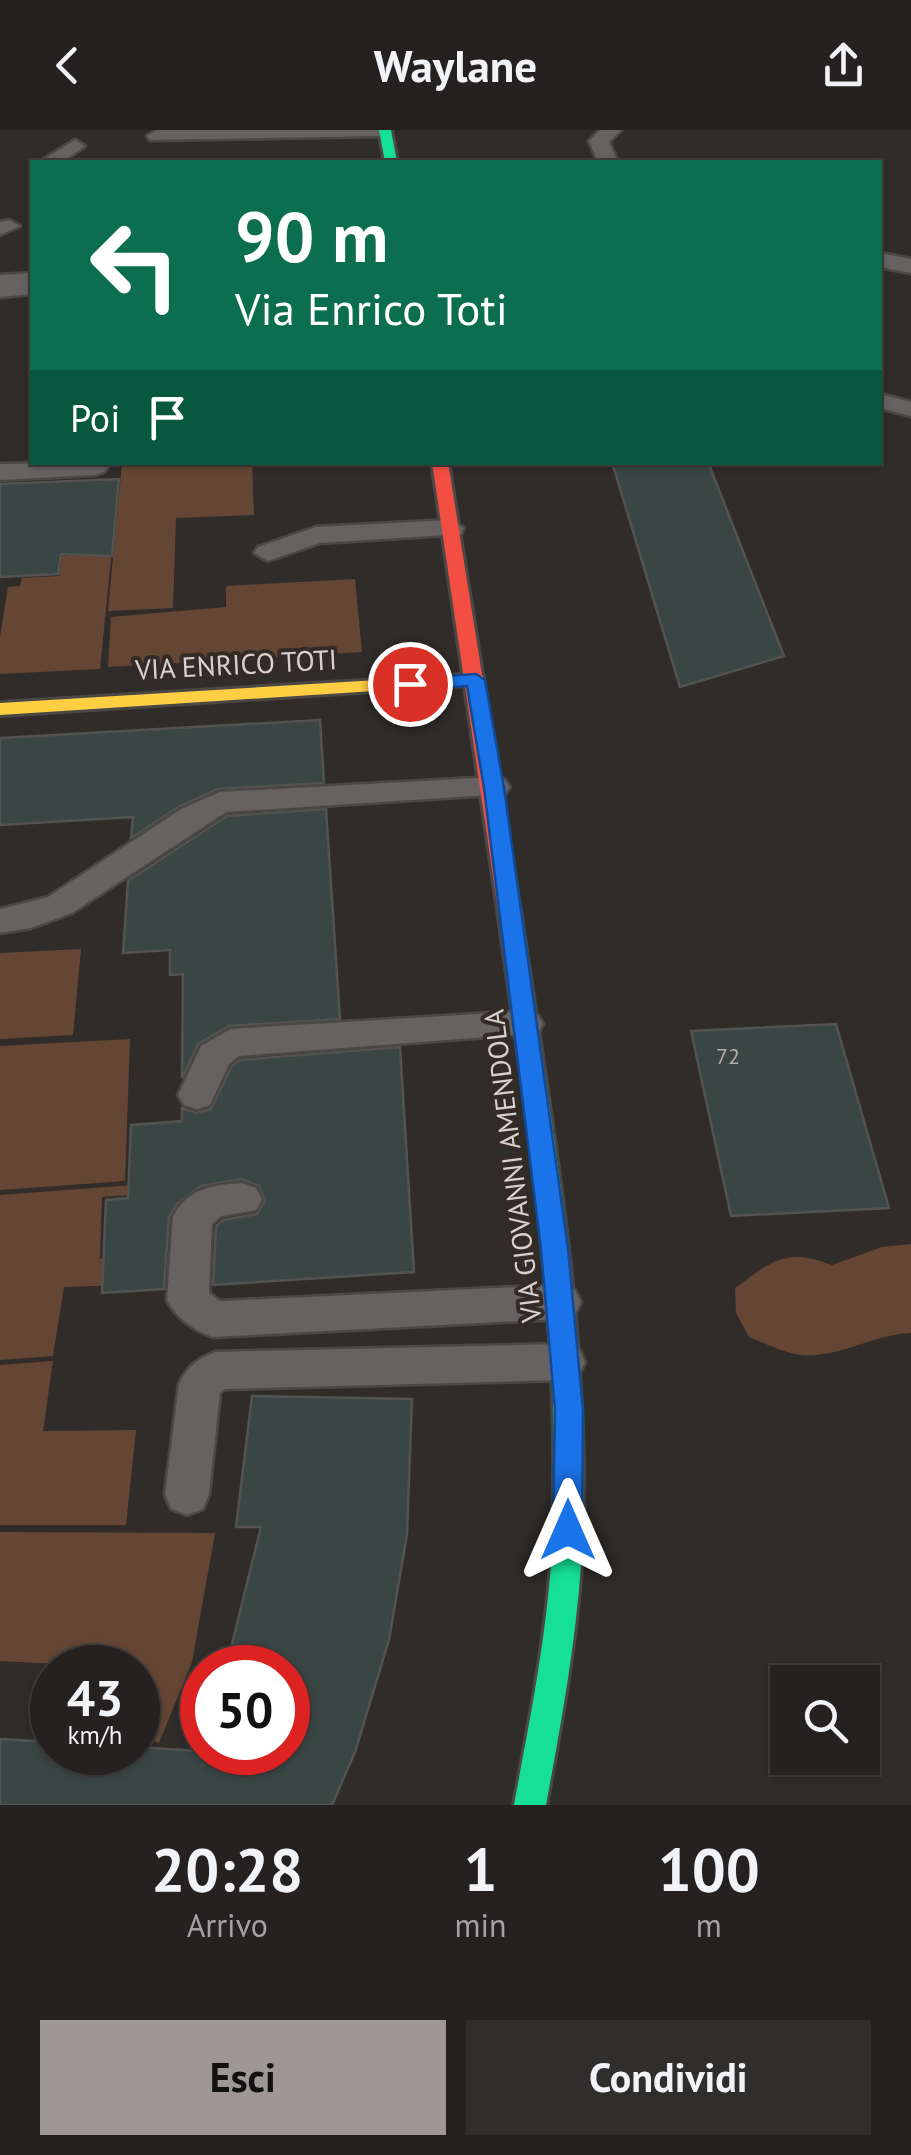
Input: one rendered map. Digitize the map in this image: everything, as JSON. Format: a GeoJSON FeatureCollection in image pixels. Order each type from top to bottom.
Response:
{"type":"FeatureCollection","features":[{"type":"Feature","properties":{"kind":"main road"},"geometry":{"type":"LineString","coordinates":[[382,130],[390,160]]}},
{"type":"Feature","properties":{"kind":"main road","name":"VIA GIOVANNI AMENDOLA"},"geometry":{"type":"LineString","coordinates":[[440,465],[494,788],[560,1302],[569,1410],[568,1530],[554,1677],[530,1805]]}},
{"type":"Feature","properties":{"kind":"main road","name":"VIA ENRICO TOTI"},"geometry":{"type":"LineString","coordinates":[[0,708],[476,680]]}},
{"type":"Feature","properties":{"kind":"street"},"geometry":{"type":"LineString","coordinates":[[0,286],[30,284]]}},
{"type":"Feature","properties":{"kind":"lane"},"geometry":{"type":"LineString","coordinates":[[157,136],[382,130]]}},
{"type":"Feature","properties":{"kind":"lane"},"geometry":{"type":"LineString","coordinates":[[607,160],[599,141],[610,130]]}},
{"type":"Feature","properties":{"kind":"lane"},"geometry":{"type":"LineString","coordinates":[[52,160],[76,146]]}},
{"type":"Feature","properties":{"kind":"lane"},"geometry":{"type":"LineString","coordinates":[[882,260],[911,266]]}},
{"type":"Feature","properties":{"kind":"lane"},"geometry":{"type":"LineString","coordinates":[[882,402],[911,409]]}},
{"type":"Feature","properties":{"kind":"lane"},"geometry":{"type":"LineString","coordinates":[[0,472],[95,467]]}},
{"type":"Feature","properties":{"kind":"lane"},"geometry":{"type":"LineString","coordinates":[[268,553],[316,535],[451,528]]}},
{"type":"Feature","properties":{"kind":"lane"},"geometry":{"type":"LineString","coordinates":[[0,921],[26,920],[64,906],[188,816],[220,802],[494,788]]}},
{"type":"Feature","properties":{"kind":"lane"},"geometry":{"type":"LineString","coordinates":[[198,1095],[214,1056],[231,1042],[525,1024]]}},
{"type":"Feature","properties":{"kind":"lane"},"geometry":{"type":"LineString","coordinates":[[242,1199],[212,1201],[194,1217],[188,1300],[213,1319],[560,1302]]}},
{"type":"Feature","properties":{"kind":"lane"},"geometry":{"type":"LineString","coordinates":[[187,1494],[200,1384],[215,1370],[564,1362]]}},
{"type":"Feature","properties":{"kind":"shaded area"},"geometry":{"type":"Polygon","coordinates":[[[122,465],[252,465],[254,515],[176,518],[173,608],[108,611],[122,465]]]}},
{"type":"Feature","properties":{"kind":"shaded area"},"geometry":{"type":"Polygon","coordinates":[[[116,509],[100,669],[0,674],[0,637],[8,587],[20,586],[22,578],[59,576],[62,556],[69,555],[72,530],[116,509]]]}},
{"type":"Feature","properties":{"kind":"shaded area"},"geometry":{"type":"Polygon","coordinates":[[[355,579],[362,652],[108,667],[111,617],[226,607],[226,586],[355,579]]]}},
{"type":"Feature","properties":{"kind":"shaded area"},"geometry":{"type":"Polygon","coordinates":[[[81,949],[73,1035],[0,1039],[0,953],[81,949]]]}},
{"type":"Feature","properties":{"kind":"shaded area"},"geometry":{"type":"Polygon","coordinates":[[[130,1039],[125,1181],[0,1190],[0,1046],[130,1039]]]}},
{"type":"Feature","properties":{"kind":"shaded area"},"geometry":{"type":"Polygon","coordinates":[[[160,1183],[159,1193],[102,1197],[100,1259],[156,1256],[152,1284],[64,1287],[53,1356],[0,1360],[0,1195],[160,1183]]]}},
{"type":"Feature","properties":{"kind":"shaded area"},"geometry":{"type":"Polygon","coordinates":[[[911,1244],[911,1333],[830,1353],[802,1355],[749,1337],[736,1313],[735,1288],[780,1260],[803,1257],[832,1265],[882,1247],[911,1244]]]}},
{"type":"Feature","properties":{"kind":"shaded area"},"geometry":{"type":"Polygon","coordinates":[[[53,1361],[43,1431],[136,1430],[126,1525],[0,1525],[0,1365],[53,1361]]]}},
{"type":"Feature","properties":{"kind":"shaded area"},"geometry":{"type":"Polygon","coordinates":[[[0,1532],[215,1533],[195,1645],[180,1645],[180,1691],[160,1741],[160,1645],[30,1645],[30,1663],[0,1661],[0,1532]]]}},
{"type":"Feature","properties":{"kind":"building"},"geometry":{"type":"Polygon","coordinates":[[[613,465],[709,465],[784,656],[680,687],[613,465]]]}},
{"type":"Feature","properties":{"kind":"building"},"geometry":{"type":"Polygon","coordinates":[[[119,479],[112,556],[61,554],[58,574],[0,577],[0,484],[119,479]]]}},
{"type":"Feature","properties":{"kind":"building"},"geometry":{"type":"Polygon","coordinates":[[[320,720],[324,783],[218,789],[180,806],[131,838],[133,817],[0,825],[0,738],[320,720]]]}},
{"type":"Feature","properties":{"kind":"building"},"geometry":{"type":"Polygon","coordinates":[[[326,809],[340,1019],[229,1026],[198,1044],[182,1078],[183,974],[170,975],[170,950],[123,953],[128,881],[227,816],[326,809]]]}},
{"type":"Feature","properties":{"kind":"building"},"geometry":{"type":"Polygon","coordinates":[[[836,1024],[889,1208],[731,1216],[691,1031],[836,1024]]]}},
{"type":"Feature","properties":{"kind":"building"},"geometry":{"type":"Polygon","coordinates":[[[400,1047],[414,1272],[213,1285],[216,1226],[223,1220],[257,1214],[265,1201],[259,1186],[242,1179],[201,1186],[176,1205],[169,1217],[164,1289],[102,1293],[106,1200],[128,1198],[131,1125],[182,1121],[182,1108],[196,1113],[211,1109],[232,1066],[240,1060],[400,1047]]]}},
{"type":"Feature","properties":{"kind":"building"},"geometry":{"type":"Polygon","coordinates":[[[252,1396],[412,1399],[407,1534],[389,1640],[355,1752],[332,1805],[0,1805],[0,1739],[30,1741],[30,1775],[160,1775],[160,1748],[180,1750],[180,1775],[310,1775],[310,1645],[232,1645],[261,1527],[236,1527],[252,1396]]]}},
{"type":"Feature","properties":{"kind":"traffic: fast"},"geometry":{"type":"LineString","coordinates":[[385,130],[391,160]]}},
{"type":"Feature","properties":{"kind":"traffic: fast"},"geometry":{"type":"LineString","coordinates":[[511,924],[553,1224],[569,1452],[563,1597],[530,1805]]}},
{"type":"Feature","properties":{"kind":"traffic: slow"},"geometry":{"type":"LineString","coordinates":[[0,709],[476,680]]}},
{"type":"Feature","properties":{"kind":"traffic: jam"},"geometry":{"type":"LineString","coordinates":[[440,465],[511,924]]}},
{"type":"Feature","properties":{"kind":"route"},"geometry":{"type":"LineString","coordinates":[[410,684],[476,680],[494,788],[554,1249],[569,1410],[568,1530]]}}]}
